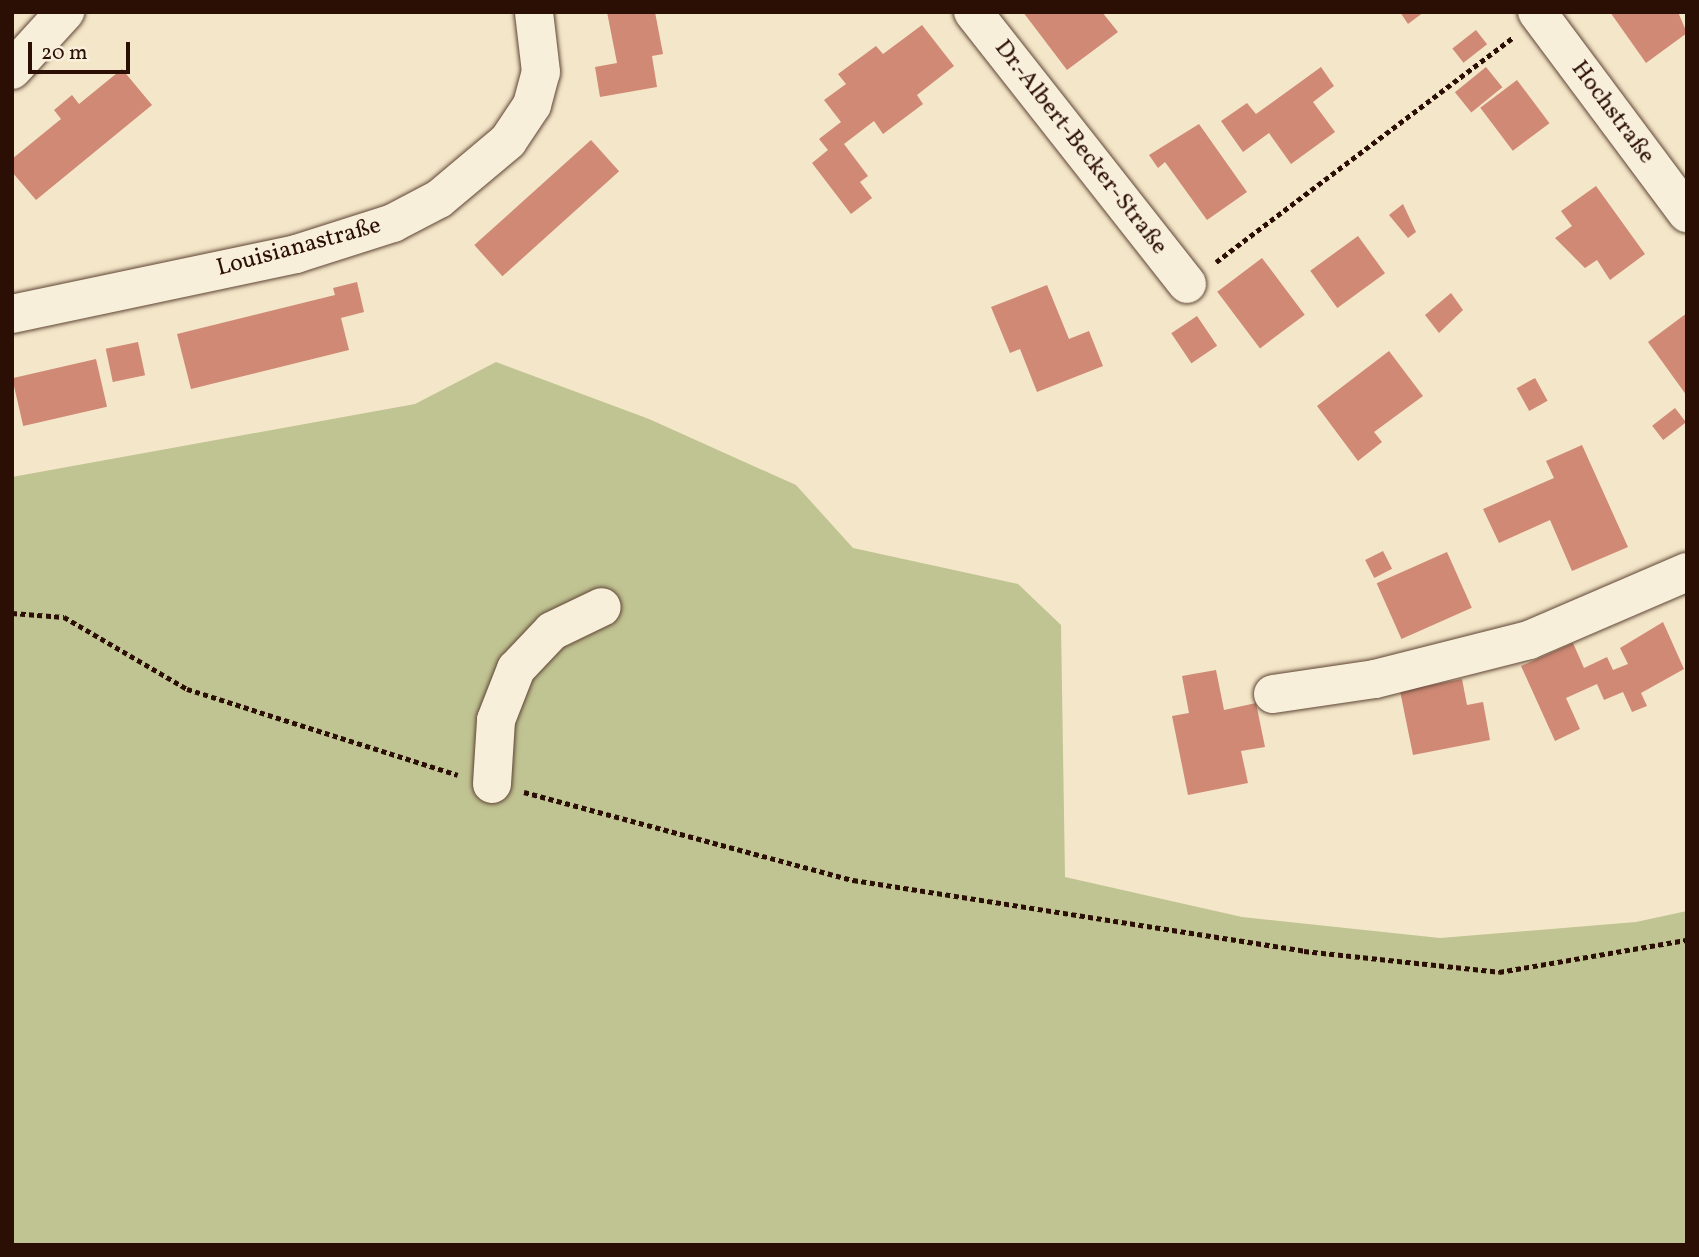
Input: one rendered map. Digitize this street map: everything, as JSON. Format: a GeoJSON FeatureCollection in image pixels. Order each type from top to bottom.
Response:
{"type":"FeatureCollection","features":[{"type":"Feature","properties":{"kind":"street"},"geometry":{"type":"LineString","coordinates":[[12,70],[65,12]]}},
{"type":"Feature","properties":{"kind":"street","name":"Louisianastraße"},"geometry":{"type":"LineString","coordinates":[[12,314],[296,254],[393,223],[439,199],[509,141],[532,105],[541,72],[534,12]]}},
{"type":"Feature","properties":{"kind":"street","name":"Dr.-Albert-Becker-Straße"},"geometry":{"type":"LineString","coordinates":[[973,12],[1187,284]]}},
{"type":"Feature","properties":{"kind":"street","name":"Hochstraße"},"geometry":{"type":"LineString","coordinates":[[1538,14],[1687,213]]}},
{"type":"Feature","properties":{"kind":"street"},"geometry":{"type":"LineString","coordinates":[[1273,694],[1375,679],[1529,640],[1687,572]]}},
{"type":"Feature","properties":{"kind":"street"},"geometry":{"type":"LineString","coordinates":[[492,784],[496,720],[516,669],[552,631],[602,607]]}},
{"type":"Feature","properties":{"kind":"path"},"geometry":{"type":"LineString","coordinates":[[1187,284],[1538,14]]}},
{"type":"Feature","properties":{"kind":"path"},"geometry":{"type":"LineString","coordinates":[[12,613],[64,617],[187,689],[492,784],[853,880],[1304,951],[1499,972],[1687,940]]}},
{"type":"Feature","properties":{"kind":"green space"},"geometry":{"type":"Polygon","coordinates":[[[496,362],[649,419],[796,485],[853,548],[1018,584],[1061,625],[1065,877],[1242,917],[1440,938],[1636,922],[1687,911],[1687,1245],[12,1245],[12,477],[415,404],[496,362]]]}},
{"type":"Feature","properties":{"kind":"building"},"geometry":{"type":"Polygon","coordinates":[[[607,12],[655,12],[663,54],[652,56],[657,87],[600,97],[595,67],[617,63],[607,12]]]}},
{"type":"Feature","properties":{"kind":"building"},"geometry":{"type":"Polygon","coordinates":[[[1023,12],[1102,12],[1118,32],[1067,70],[1023,12]]]}},
{"type":"Feature","properties":{"kind":"building"},"geometry":{"type":"Polygon","coordinates":[[[1400,12],[1424,12],[1408,24],[1400,12]]]}},
{"type":"Feature","properties":{"kind":"building"},"geometry":{"type":"Polygon","coordinates":[[[1610,12],[1678,12],[1687,33],[1646,63],[1610,12]]]}},
{"type":"Feature","properties":{"kind":"building"},"geometry":{"type":"Polygon","coordinates":[[[922,25],[954,66],[917,95],[923,104],[883,134],[874,121],[844,144],[868,176],[860,182],[872,198],[851,214],[812,163],[828,150],[819,139],[841,122],[824,100],[846,84],[838,74],[876,46],[883,54],[922,25]]]}},
{"type":"Feature","properties":{"kind":"building"},"geometry":{"type":"Polygon","coordinates":[[[1476,30],[1487,44],[1463,63],[1452,48],[1476,30]]]}},
{"type":"Feature","properties":{"kind":"building"},"geometry":{"type":"Polygon","coordinates":[[[1321,67],[1334,86],[1313,102],[1335,132],[1291,164],[1269,133],[1243,152],[1221,121],[1247,103],[1256,114],[1321,67]]]}},
{"type":"Feature","properties":{"kind":"building"},"geometry":{"type":"Polygon","coordinates":[[[1486,67],[1502,87],[1471,112],[1455,92],[1486,67]]]}},
{"type":"Feature","properties":{"kind":"building"},"geometry":{"type":"Polygon","coordinates":[[[122,69],[152,105],[36,200],[12,172],[12,159],[61,119],[54,110],[72,95],[79,104],[122,69]]]}},
{"type":"Feature","properties":{"kind":"building"},"geometry":{"type":"Polygon","coordinates":[[[1517,80],[1549,123],[1513,151],[1480,108],[1517,80]]]}},
{"type":"Feature","properties":{"kind":"building"},"geometry":{"type":"Polygon","coordinates":[[[1199,124],[1247,192],[1207,220],[1165,162],[1158,168],[1149,155],[1199,124]]]}},
{"type":"Feature","properties":{"kind":"building"},"geometry":{"type":"Polygon","coordinates":[[[591,140],[619,171],[502,276],[474,245],[591,140]]]}},
{"type":"Feature","properties":{"kind":"building"},"geometry":{"type":"Polygon","coordinates":[[[1596,186],[1645,254],[1610,280],[1597,260],[1585,268],[1555,238],[1572,226],[1561,211],[1596,186]]]}},
{"type":"Feature","properties":{"kind":"building"},"geometry":{"type":"Polygon","coordinates":[[[1403,204],[1416,232],[1408,238],[1389,215],[1403,204]]]}},
{"type":"Feature","properties":{"kind":"building"},"geometry":{"type":"Polygon","coordinates":[[[1358,236],[1385,273],[1337,308],[1310,271],[1358,236]]]}},
{"type":"Feature","properties":{"kind":"building"},"geometry":{"type":"Polygon","coordinates":[[[1262,258],[1305,315],[1260,348],[1217,292],[1262,258]]]}},
{"type":"Feature","properties":{"kind":"building"},"geometry":{"type":"Polygon","coordinates":[[[357,282],[364,312],[341,318],[349,350],[191,389],[177,334],[335,295],[333,288],[357,282]]]}},
{"type":"Feature","properties":{"kind":"building"},"geometry":{"type":"Polygon","coordinates":[[[1047,285],[1069,339],[1089,331],[1103,366],[1037,392],[1020,349],[1010,353],[991,307],[1047,285]]]}},
{"type":"Feature","properties":{"kind":"building"},"geometry":{"type":"Polygon","coordinates":[[[1451,293],[1463,310],[1439,333],[1425,315],[1451,293]]]}},
{"type":"Feature","properties":{"kind":"building"},"geometry":{"type":"Polygon","coordinates":[[[1687,313],[1687,396],[1648,342],[1687,313]]]}},
{"type":"Feature","properties":{"kind":"building"},"geometry":{"type":"Polygon","coordinates":[[[1197,316],[1217,346],[1191,363],[1171,333],[1197,316]]]}},
{"type":"Feature","properties":{"kind":"building"},"geometry":{"type":"Polygon","coordinates":[[[138,342],[145,375],[113,382],[106,349],[138,342]]]}},
{"type":"Feature","properties":{"kind":"building"},"geometry":{"type":"Polygon","coordinates":[[[1389,351],[1423,396],[1374,432],[1382,442],[1358,461],[1317,406],[1389,351]]]}},
{"type":"Feature","properties":{"kind":"building"},"geometry":{"type":"Polygon","coordinates":[[[96,359],[107,407],[23,426],[12,378],[96,359]]]}},
{"type":"Feature","properties":{"kind":"building"},"geometry":{"type":"Polygon","coordinates":[[[1535,378],[1548,401],[1529,411],[1517,388],[1535,378]]]}},
{"type":"Feature","properties":{"kind":"building"},"geometry":{"type":"Polygon","coordinates":[[[1675,408],[1686,422],[1663,440],[1652,426],[1675,408]]]}},
{"type":"Feature","properties":{"kind":"building"},"geometry":{"type":"Polygon","coordinates":[[[1582,445],[1628,547],[1572,571],[1550,520],[1499,543],[1483,509],[1554,478],[1546,461],[1582,445]]]}},
{"type":"Feature","properties":{"kind":"building"},"geometry":{"type":"Polygon","coordinates":[[[1383,551],[1392,569],[1374,578],[1365,560],[1383,551]]]}},
{"type":"Feature","properties":{"kind":"building"},"geometry":{"type":"Polygon","coordinates":[[[1447,552],[1472,608],[1401,639],[1377,583],[1447,552]]]}},
{"type":"Feature","properties":{"kind":"building"},"geometry":{"type":"Polygon","coordinates":[[[1663,622],[1684,669],[1641,693],[1647,706],[1632,712],[1623,692],[1604,700],[1597,684],[1566,698],[1580,729],[1555,741],[1521,666],[1573,643],[1584,668],[1607,657],[1613,670],[1628,664],[1620,648],[1663,622]]]}},
{"type":"Feature","properties":{"kind":"building"},"geometry":{"type":"Polygon","coordinates":[[[1216,670],[1224,710],[1256,703],[1265,747],[1241,751],[1248,783],[1188,795],[1172,716],[1189,713],[1182,676],[1216,670]]]}},
{"type":"Feature","properties":{"kind":"building"},"geometry":{"type":"Polygon","coordinates":[[[1462,679],[1467,705],[1483,702],[1490,740],[1413,755],[1400,691],[1462,679]]]}}]}
